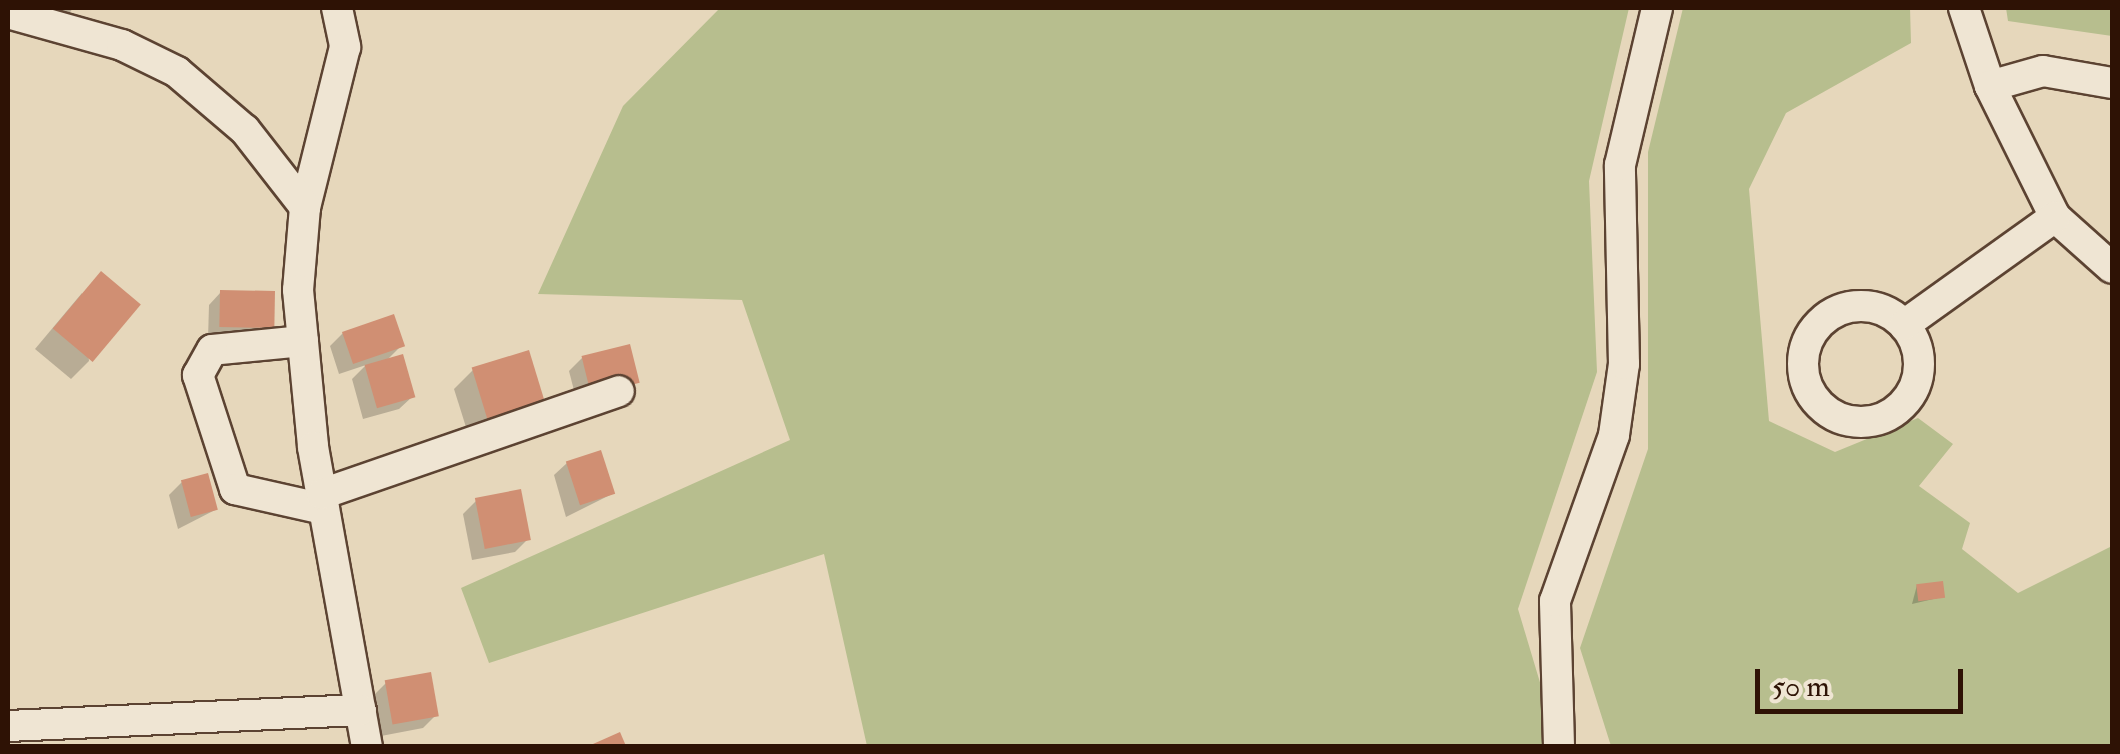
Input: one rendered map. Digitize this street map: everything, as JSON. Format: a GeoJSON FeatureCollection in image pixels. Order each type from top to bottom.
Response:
{"type":"FeatureCollection","features":[{"type":"Feature","properties":{"kind":"street"},"geometry":{"type":"LineString","coordinates":[[338,8],[345,46],[336,105],[305,207],[303,341],[323,502],[367,746]]}},
{"type":"Feature","properties":{"kind":"street"},"geometry":{"type":"LineString","coordinates":[[1560,746],[1555,601],[1614,435],[1624,364],[1620,165],[1657,8]]}},
{"type":"Feature","properties":{"kind":"street"},"geometry":{"type":"LineString","coordinates":[[1964,8],[1990,86],[2054,217],[2112,268]]}},
{"type":"Feature","properties":{"kind":"street"},"geometry":{"type":"LineString","coordinates":[[8,13],[122,45],[177,72],[256,142],[305,207]]}},
{"type":"Feature","properties":{"kind":"street"},"geometry":{"type":"LineString","coordinates":[[1990,86],[2043,71],[2112,82]]}},
{"type":"Feature","properties":{"kind":"street"},"geometry":{"type":"LineString","coordinates":[[1904,324],[2054,217]]}},
{"type":"Feature","properties":{"kind":"street"},"geometry":{"type":"LineString","coordinates":[[303,341],[212,350],[198,375],[235,490],[323,502],[619,391]]}},
{"type":"Feature","properties":{"kind":"street"},"geometry":{"type":"LineString","coordinates":[[8,726],[361,710]]}},
{"type":"Feature","properties":{"kind":"green space"},"geometry":{"type":"Polygon","coordinates":[[[720,8],[1629,8],[1589,181],[1597,372],[1518,609],[1559,746],[867,746],[824,554],[489,663],[461,588],[790,440],[742,300],[538,294],[623,106],[720,8]]]}},
{"type":"Feature","properties":{"kind":"green space"},"geometry":{"type":"Polygon","coordinates":[[[1683,8],[1910,8],[1911,43],[1786,113],[1749,189],[1769,421],[1835,452],[1918,418],[1953,444],[1919,486],[1970,523],[1962,549],[2018,593],[2112,546],[2112,746],[1611,746],[1580,648],[1648,449],[1648,152],[1683,8]]]}},
{"type":"Feature","properties":{"kind":"green space"},"geometry":{"type":"Polygon","coordinates":[[[2006,8],[2112,8],[2112,36],[2008,21],[2006,8]]]}},
{"type":"Feature","properties":{"kind":"building"},"geometry":{"type":"Polygon","coordinates":[[[101,271],[141,304],[93,362],[53,328],[101,271]]]}},
{"type":"Feature","properties":{"kind":"building"},"geometry":{"type":"Polygon","coordinates":[[[220,290],[275,291],[274,328],[219,327],[220,290]]]}},
{"type":"Feature","properties":{"kind":"building"},"geometry":{"type":"Polygon","coordinates":[[[394,314],[405,346],[353,364],[342,332],[394,314]]]}},
{"type":"Feature","properties":{"kind":"building"},"geometry":{"type":"Polygon","coordinates":[[[630,344],[640,383],[591,395],[581,356],[630,344]]]}},
{"type":"Feature","properties":{"kind":"building"},"geometry":{"type":"Polygon","coordinates":[[[529,350],[546,406],[489,424],[472,368],[529,350]]]}},
{"type":"Feature","properties":{"kind":"building"},"geometry":{"type":"Polygon","coordinates":[[[403,354],[415,397],[377,408],[365,365],[403,354]]]}},
{"type":"Feature","properties":{"kind":"building"},"geometry":{"type":"Polygon","coordinates":[[[601,450],[615,494],[580,505],[566,461],[601,450]]]}},
{"type":"Feature","properties":{"kind":"building"},"geometry":{"type":"Polygon","coordinates":[[[208,473],[218,510],[191,517],[181,480],[208,473]]]}},
{"type":"Feature","properties":{"kind":"building"},"geometry":{"type":"Polygon","coordinates":[[[521,489],[531,540],[485,549],[475,498],[521,489]]]}},
{"type":"Feature","properties":{"kind":"building"},"geometry":{"type":"Polygon","coordinates":[[[1943,581],[1945,598],[1918,601],[1916,584],[1943,581]]]}},
{"type":"Feature","properties":{"kind":"building"},"geometry":{"type":"Polygon","coordinates":[[[431,672],[439,716],[393,724],[385,680],[431,672]]]}},
{"type":"Feature","properties":{"kind":"building"},"geometry":{"type":"Polygon","coordinates":[[[620,732],[626,746],[593,744],[620,732]]]}}]}
